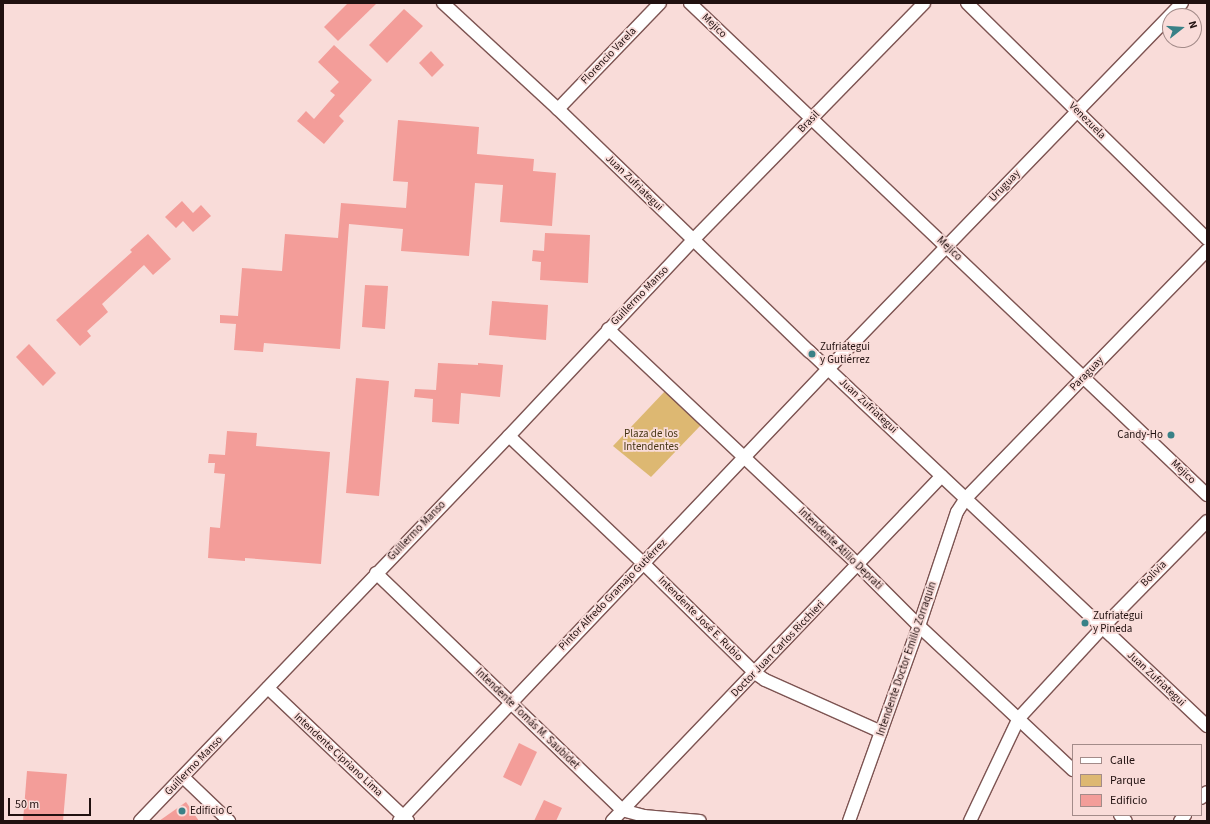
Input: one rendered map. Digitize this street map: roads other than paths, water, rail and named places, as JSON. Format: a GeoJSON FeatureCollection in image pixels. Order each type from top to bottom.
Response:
{"type":"FeatureCollection","features":[{"type":"Feature","properties":{"kind":"street","name":"Juan Zufriategui"},"geometry":{"type":"LineString","coordinates":[[444,3],[558,109],[828,369],[1207,726]]}},
{"type":"Feature","properties":{"kind":"street","name":"Florencio Varela"},"geometry":{"type":"LineString","coordinates":[[558,109],[660,3]]}},
{"type":"Feature","properties":{"kind":"street","name":"Mejico"},"geometry":{"type":"LineString","coordinates":[[690,3],[1207,495]]}},
{"type":"Feature","properties":{"kind":"street","name":"Brasil"},"geometry":{"type":"LineString","coordinates":[[693,240],[812,120],[924,3]]}},
{"type":"Feature","properties":{"kind":"street","name":"Venezuela"},"geometry":{"type":"LineString","coordinates":[[967,3],[1207,239]]}},
{"type":"Feature","properties":{"kind":"street","name":"Uruguay"},"geometry":{"type":"LineString","coordinates":[[828,369],[1182,3]]}},
{"type":"Feature","properties":{"kind":"street","name":"Guillermo Manso"},"geometry":{"type":"LineString","coordinates":[[140,821],[376,573],[509,436],[693,240]]}},
{"type":"Feature","properties":{"kind":"street","name":"Paraguay"},"geometry":{"type":"LineString","coordinates":[[966,498],[1207,250]]}},
{"type":"Feature","properties":{"kind":"street","name":"Intendente Atilio Deprati"},"geometry":{"type":"LineString","coordinates":[[608,329],[858,565],[919,626],[1072,769]]}},
{"type":"Feature","properties":{"kind":"street","name":"Pintor Alfredo Gramajo Gutiérrez"},"geometry":{"type":"LineString","coordinates":[[403,819],[510,703],[644,564],[828,369]]}},
{"type":"Feature","properties":{"kind":"street","name":"Intendente José E. Rubio"},"geometry":{"type":"LineString","coordinates":[[509,436],[644,564],[755,673],[765,680],[881,732]]}},
{"type":"Feature","properties":{"kind":"street","name":"Doctor Juan Carlos Ricchieri"},"geometry":{"type":"LineString","coordinates":[[612,821],[942,476]]}},
{"type":"Feature","properties":{"kind":"street","name":"Intendente Doctor Emilio Zorraquin"},"geometry":{"type":"LineString","coordinates":[[849,821],[958,512],[966,498]]}},
{"type":"Feature","properties":{"kind":"street","name":"Bolivia"},"geometry":{"type":"LineString","coordinates":[[970,821],[1019,718],[1102,628],[1207,521]]}},
{"type":"Feature","properties":{"kind":"street","name":"Intendente Tomás M. Saubidet"},"geometry":{"type":"LineString","coordinates":[[376,573],[622,810],[644,816],[700,821]]}},
{"type":"Feature","properties":{"kind":"street","name":"Intendente Cipriano Lima"},"geometry":{"type":"LineString","coordinates":[[268,688],[403,819]]}},
{"type":"Feature","properties":{"kind":"street"},"geometry":{"type":"LineString","coordinates":[[182,777],[229,821]]}},
{"type":"Feature","properties":{"kind":"place","name":"Zufriategui y Gutiérrez"},"geometry":{"type":"Point","coordinates":[812,354]}},
{"type":"Feature","properties":{"kind":"place","name":"Candy-Ho"},"geometry":{"type":"Point","coordinates":[1171,435]}},
{"type":"Feature","properties":{"kind":"place","name":"Zufriategui y Pineda"},"geometry":{"type":"Point","coordinates":[1085,623]}},
{"type":"Feature","properties":{"kind":"place","name":"Edificio C"},"geometry":{"type":"Point","coordinates":[182,811]}},
{"type":"Feature","properties":{"kind":"park label","name":"Plaza de los Intendentes"},"geometry":{"type":"Point","coordinates":[651,441]}}]}
